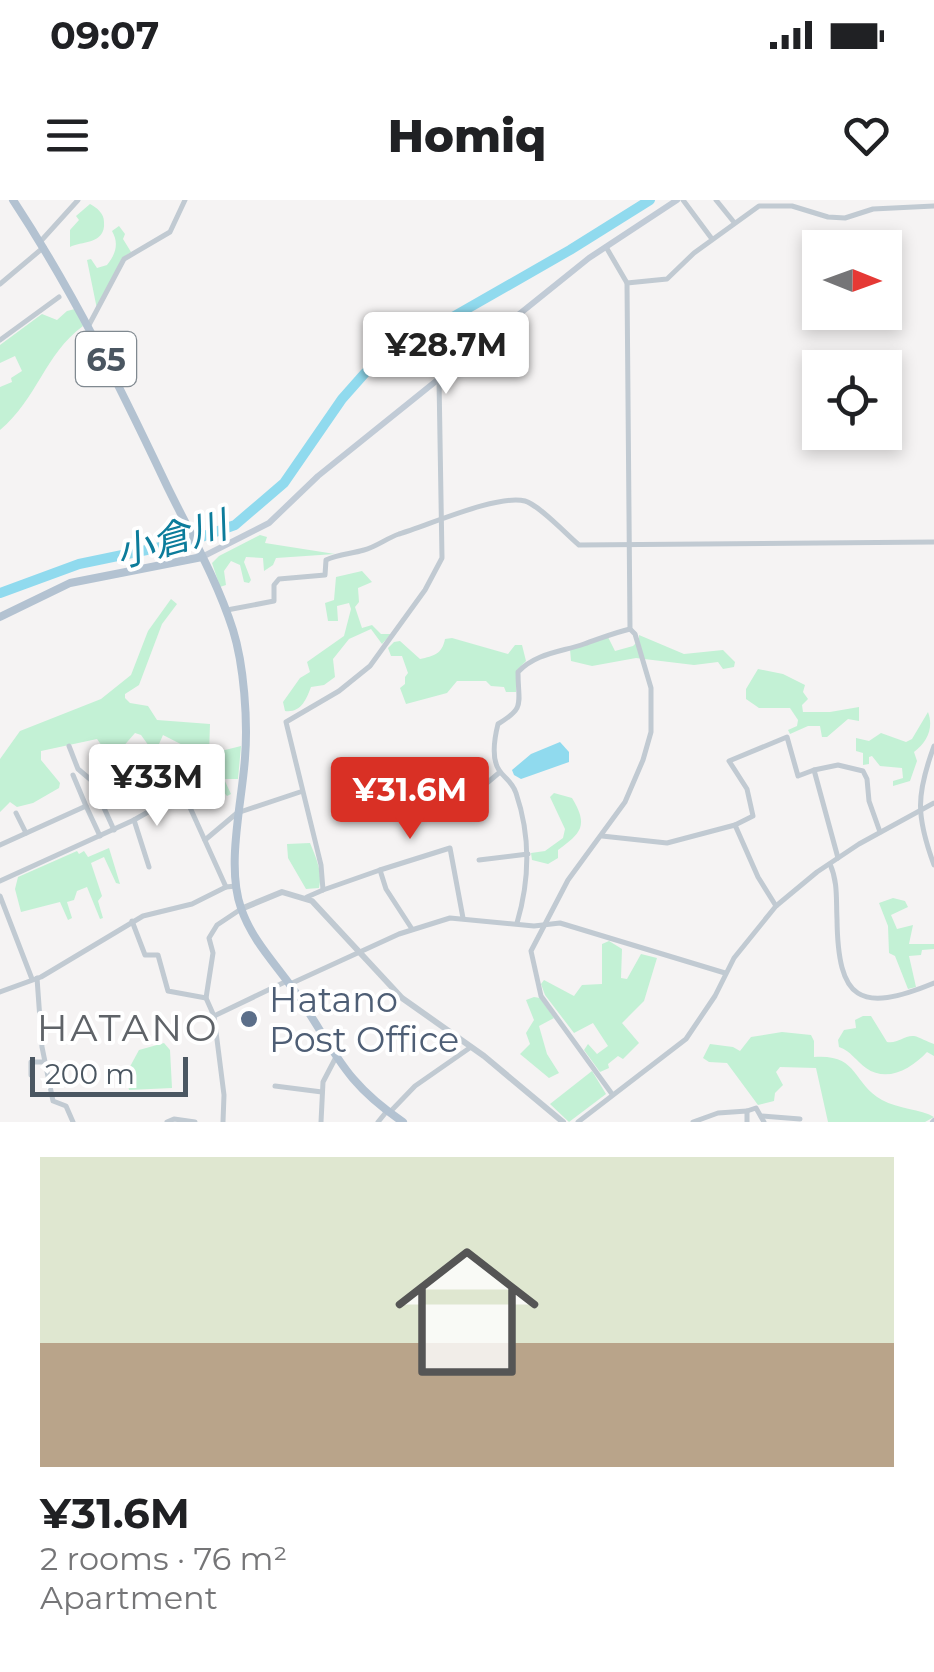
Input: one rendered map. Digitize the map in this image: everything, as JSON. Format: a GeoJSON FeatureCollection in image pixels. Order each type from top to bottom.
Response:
{"type":"FeatureCollection","features":[{"type":"Feature","properties":{"kind":"main road","name":"65"},"geometry":{"type":"LineString","coordinates":[[13,200],[89,325],[186,525],[235,637],[245,718],[231,886],[255,938],[336,1058],[358,1088],[403,1122]]}},
{"type":"Feature","properties":{"kind":"main road"},"geometry":{"type":"LineString","coordinates":[[0,617],[70,584],[200,555],[269,524],[318,476],[606,247],[680,200]]}},
{"type":"Feature","properties":{"kind":"street"},"geometry":{"type":"LineString","coordinates":[[0,284],[42,244],[78,200]]}},
{"type":"Feature","properties":{"kind":"street"},"geometry":{"type":"LineString","coordinates":[[89,325],[124,259],[170,232],[185,200]]}},
{"type":"Feature","properties":{"kind":"street"},"geometry":{"type":"LineString","coordinates":[[680,200],[712,239]]}},
{"type":"Feature","properties":{"kind":"street"},"geometry":{"type":"LineString","coordinates":[[716,200],[734,222]]}},
{"type":"Feature","properties":{"kind":"street"},"geometry":{"type":"LineString","coordinates":[[750,200],[756,207]]}},
{"type":"Feature","properties":{"kind":"street"},"geometry":{"type":"LineString","coordinates":[[627,282],[667,279],[734,222],[756,207],[771,203],[793,203],[828,217],[845,218],[898,204],[934,206]]}},
{"type":"Feature","properties":{"kind":"street"},"geometry":{"type":"LineString","coordinates":[[606,247],[627,282],[630,629],[650,682],[651,732],[630,792],[568,880],[531,951],[538,989],[612,1094]]}},
{"type":"Feature","properties":{"kind":"street"},"geometry":{"type":"LineString","coordinates":[[0,340],[59,296]]}},
{"type":"Feature","properties":{"kind":"street"},"geometry":{"type":"LineString","coordinates":[[323,890],[321,865],[300,792],[286,722],[370,666],[418,600],[442,558],[440,379]]}},
{"type":"Feature","properties":{"kind":"street"},"geometry":{"type":"LineString","coordinates":[[225,610],[272,602],[274,585],[279,580],[324,575],[328,558],[362,551],[394,535],[478,506],[527,502],[579,544],[934,542]]}},
{"type":"Feature","properties":{"kind":"street"},"geometry":{"type":"LineString","coordinates":[[517,923],[527,891],[528,854],[518,796],[508,777],[500,772],[495,737],[498,724],[514,716],[518,709],[521,668],[558,649],[630,629]]}},
{"type":"Feature","properties":{"kind":"street"},"geometry":{"type":"LineString","coordinates":[[600,836],[667,844],[753,816],[747,789],[731,758],[787,737],[798,776],[838,764],[863,772],[880,832]]}},
{"type":"Feature","properties":{"kind":"street"},"geometry":{"type":"LineString","coordinates":[[68,746],[78,770],[91,780],[114,830]]}},
{"type":"Feature","properties":{"kind":"street"},"geometry":{"type":"LineString","coordinates":[[934,746],[924,776],[920,812],[920,825],[934,865]]}},
{"type":"Feature","properties":{"kind":"street"},"geometry":{"type":"LineString","coordinates":[[814,770],[838,858]]}},
{"type":"Feature","properties":{"kind":"street"},"geometry":{"type":"LineString","coordinates":[[452,791],[481,788],[500,772]]}},
{"type":"Feature","properties":{"kind":"street"},"geometry":{"type":"LineString","coordinates":[[73,776],[100,836]]}},
{"type":"Feature","properties":{"kind":"street"},"geometry":{"type":"LineString","coordinates":[[99,797],[133,782]]}},
{"type":"Feature","properties":{"kind":"street"},"geometry":{"type":"LineString","coordinates":[[0,881],[114,830],[183,792],[231,886],[192,904],[132,921],[35,978],[0,992]]}},
{"type":"Feature","properties":{"kind":"street"},"geometry":{"type":"LineString","coordinates":[[205,840],[240,812],[300,792]]}},
{"type":"Feature","properties":{"kind":"street"},"geometry":{"type":"LineString","coordinates":[[578,1122],[686,1039],[734,958],[776,906],[838,858],[934,803]]}},
{"type":"Feature","properties":{"kind":"street"},"geometry":{"type":"LineString","coordinates":[[0,845],[86,806]]}},
{"type":"Feature","properties":{"kind":"street"},"geometry":{"type":"LineString","coordinates":[[16,813],[26,833]]}},
{"type":"Feature","properties":{"kind":"street"},"geometry":{"type":"LineString","coordinates":[[134,820],[150,867]]}},
{"type":"Feature","properties":{"kind":"street"},"geometry":{"type":"LineString","coordinates":[[735,825],[776,906]]}},
{"type":"Feature","properties":{"kind":"street"},"geometry":{"type":"LineString","coordinates":[[307,897],[450,848],[463,918]]}},
{"type":"Feature","properties":{"kind":"street"},"geometry":{"type":"LineString","coordinates":[[479,860],[528,854]]}},
{"type":"Feature","properties":{"kind":"street"},"geometry":{"type":"LineString","coordinates":[[830,864],[838,893],[839,958],[850,987],[868,998],[886,999],[934,983]]}},
{"type":"Feature","properties":{"kind":"street"},"geometry":{"type":"LineString","coordinates":[[380,870],[386,888],[412,930]]}},
{"type":"Feature","properties":{"kind":"street"},"geometry":{"type":"LineString","coordinates":[[223,1122],[224,1095],[214,1016],[206,998],[213,953],[210,934],[217,924],[241,909],[282,892],[307,897],[324,910],[402,998],[471,1047],[563,1122]]}},
{"type":"Feature","properties":{"kind":"street"},"geometry":{"type":"LineString","coordinates":[[0,896],[35,978],[44,1062],[53,1101],[66,1106],[73,1122]]}},
{"type":"Feature","properties":{"kind":"street"},"geometry":{"type":"LineString","coordinates":[[214,1016],[412,930],[450,918],[560,924],[726,974]]}},
{"type":"Feature","properties":{"kind":"street"},"geometry":{"type":"LineString","coordinates":[[132,921],[145,955],[158,955],[168,991],[206,998]]}},
{"type":"Feature","properties":{"kind":"street"},"geometry":{"type":"LineString","coordinates":[[378,1122],[415,1086],[471,1047]]}},
{"type":"Feature","properties":{"kind":"street"},"geometry":{"type":"LineString","coordinates":[[321,1122],[322,1092],[336,1058]]}},
{"type":"Feature","properties":{"kind":"street"},"geometry":{"type":"LineString","coordinates":[[31,1075],[30,1062],[44,1062]]}},
{"type":"Feature","properties":{"kind":"street"},"geometry":{"type":"LineString","coordinates":[[276,1086],[322,1092]]}},
{"type":"Feature","properties":{"kind":"street"},"geometry":{"type":"LineString","coordinates":[[694,1122],[721,1112],[756,1108],[762,1119],[800,1119]]}},
{"type":"Feature","properties":{"kind":"street"},"geometry":{"type":"LineString","coordinates":[[748,1111],[748,1122]]}},
{"type":"Feature","properties":{"kind":"street"},"geometry":{"type":"LineString","coordinates":[[721,1112],[721,1122]]}},
{"type":"Feature","properties":{"kind":"street"},"geometry":{"type":"LineString","coordinates":[[167,1122],[174,1118],[195,1122]]}},
{"type":"Feature","properties":{"kind":"green space"},"geometry":{"type":"Polygon","coordinates":[[[90,204],[103,216],[104,229],[97,238],[70,247],[70,230],[79,220],[76,216],[90,204]]]}},
{"type":"Feature","properties":{"kind":"green space"},"geometry":{"type":"Polygon","coordinates":[[[119,226],[131,252],[122,258],[97,309],[87,260],[91,259],[97,268],[107,265],[116,248],[112,231],[119,226]]]}},
{"type":"Feature","properties":{"kind":"green space"},"geometry":{"type":"Polygon","coordinates":[[[75,309],[83,326],[59,350],[24,404],[0,430],[0,387],[12,382],[11,378],[22,371],[15,356],[0,363],[0,345],[42,314],[57,320],[75,309]]]}},
{"type":"Feature","properties":{"kind":"green space"},"geometry":{"type":"Polygon","coordinates":[[[260,535],[267,537],[265,543],[335,554],[276,558],[264,571],[263,558],[246,557],[249,583],[244,582],[240,565],[231,561],[224,571],[226,585],[220,587],[212,563],[260,535]]]}},
{"type":"Feature","properties":{"kind":"green space"},"geometry":{"type":"Polygon","coordinates":[[[362,571],[372,582],[358,588],[359,602],[355,607],[362,628],[372,625],[381,634],[391,634],[382,644],[371,629],[349,639],[333,659],[335,677],[324,685],[311,687],[299,708],[285,711],[283,702],[300,678],[310,672],[307,662],[344,636],[349,603],[337,606],[338,621],[328,621],[325,603],[334,600],[336,577],[362,571]]]}},
{"type":"Feature","properties":{"kind":"green space"},"geometry":{"type":"Polygon","coordinates":[[[171,599],[177,604],[162,624],[139,685],[125,698],[130,703],[148,706],[157,720],[210,724],[209,754],[241,746],[238,779],[224,779],[231,794],[227,796],[215,782],[211,784],[210,797],[199,799],[197,795],[203,787],[200,781],[209,777],[212,760],[163,735],[159,744],[163,760],[159,760],[141,735],[135,733],[121,749],[107,753],[97,739],[41,751],[41,760],[60,783],[59,788],[33,803],[17,807],[10,802],[0,812],[0,759],[20,731],[101,699],[131,675],[148,631],[171,599]]]}},
{"type":"Feature","properties":{"kind":"green space"},"geometry":{"type":"Polygon","coordinates":[[[639,635],[684,654],[723,650],[735,662],[734,667],[723,669],[718,662],[694,665],[636,658],[592,666],[571,661],[570,649],[608,637],[615,651],[633,646],[639,635]]]}},
{"type":"Feature","properties":{"kind":"green space"},"geometry":{"type":"Polygon","coordinates":[[[445,639],[508,654],[515,645],[522,645],[526,661],[517,670],[516,692],[506,692],[504,687],[491,686],[486,681],[457,681],[447,693],[406,704],[400,688],[408,673],[402,656],[391,656],[388,648],[400,641],[420,659],[437,653],[445,639]]]}},
{"type":"Feature","properties":{"kind":"green space"},"geometry":{"type":"Polygon","coordinates":[[[758,669],[783,674],[805,685],[803,692],[808,699],[802,705],[803,712],[859,707],[859,721],[848,719],[827,737],[822,737],[820,726],[808,726],[790,734],[788,730],[797,726],[798,720],[790,708],[759,708],[746,699],[746,689],[758,669]]]}},
{"type":"Feature","properties":{"kind":"green space"},"geometry":{"type":"Polygon","coordinates":[[[928,712],[930,729],[914,752],[917,761],[910,781],[893,786],[893,781],[903,778],[902,768],[880,766],[872,756],[869,764],[863,765],[863,753],[856,751],[856,738],[869,741],[881,733],[906,742],[912,739],[928,712]]]}},
{"type":"Feature","properties":{"kind":"green space"},"geometry":{"type":"Polygon","coordinates":[[[554,793],[572,798],[581,822],[577,833],[558,850],[558,858],[548,864],[532,860],[531,853],[545,851],[563,838],[565,829],[550,797],[554,793]]]}},
{"type":"Feature","properties":{"kind":"green space"},"geometry":{"type":"Polygon","coordinates":[[[310,843],[320,882],[319,888],[306,889],[288,858],[287,844],[310,843]]]}},
{"type":"Feature","properties":{"kind":"green space"},"geometry":{"type":"Polygon","coordinates":[[[109,848],[120,884],[104,857],[91,863],[102,896],[98,901],[103,918],[100,919],[87,887],[67,902],[72,918],[68,920],[60,902],[21,912],[15,889],[18,877],[77,851],[84,851],[88,857],[109,848]]]}},
{"type":"Feature","properties":{"kind":"green space"},"geometry":{"type":"Polygon","coordinates":[[[893,898],[905,901],[908,907],[891,915],[897,929],[913,925],[909,944],[934,944],[934,949],[909,956],[916,987],[908,989],[895,956],[889,953],[888,926],[879,903],[893,898]]]}},
{"type":"Feature","properties":{"kind":"green space"},"geometry":{"type":"Polygon","coordinates":[[[609,941],[622,949],[621,978],[627,979],[641,954],[657,958],[644,1001],[622,1023],[639,1043],[623,1059],[618,1056],[600,1072],[584,1050],[588,1044],[597,1054],[608,1046],[593,1023],[574,1033],[541,984],[544,980],[574,996],[582,985],[602,984],[602,944],[609,941]]]}},
{"type":"Feature","properties":{"kind":"green space"},"geometry":{"type":"Polygon","coordinates":[[[540,998],[554,1018],[539,1026],[547,1054],[559,1073],[549,1078],[520,1054],[530,1044],[526,1033],[534,1020],[526,1000],[540,998]]]}},
{"type":"Feature","properties":{"kind":"green space"},"geometry":{"type":"Polygon","coordinates":[[[871,1016],[887,1042],[916,1037],[934,1044],[934,1056],[927,1052],[914,1064],[890,1074],[866,1068],[839,1047],[838,1040],[844,1030],[856,1028],[855,1020],[871,1016]]]}},
{"type":"Feature","properties":{"kind":"green space"},"geometry":{"type":"Polygon","coordinates":[[[782,1032],[811,1035],[814,1057],[839,1060],[882,1100],[934,1117],[925,1122],[828,1122],[816,1068],[780,1067],[776,1072],[783,1085],[775,1093],[774,1101],[758,1105],[727,1063],[703,1058],[710,1044],[740,1051],[751,1037],[782,1032]]]}},
{"type":"Feature","properties":{"kind":"green space"},"geometry":{"type":"Polygon","coordinates":[[[164,1043],[170,1050],[172,1088],[129,1090],[126,1074],[139,1050],[164,1043]]]}},
{"type":"Feature","properties":{"kind":"green space"},"geometry":{"type":"Polygon","coordinates":[[[592,1071],[606,1094],[569,1122],[550,1104],[592,1071]]]}},
{"type":"Feature","properties":{"kind":"water"},"geometry":{"type":"Polygon","coordinates":[[[560,742],[569,752],[569,762],[521,779],[514,775],[512,770],[531,754],[560,742]]]}},
{"type":"Feature","properties":{"kind":"waterway","name":"小倉川"},"geometry":{"type":"LineString","coordinates":[[0,593],[79,564],[190,541],[235,525],[284,483],[342,399],[365,373],[416,338],[650,200]]}},
{"type":"Feature","properties":{"kind":"place","name":"Hatano Post Office"},"geometry":{"type":"Point","coordinates":[249,1019]}},
{"type":"Feature","properties":{"kind":"district","name":"HATANO"},"geometry":{"type":"Point","coordinates":[128,1027]}}]}
